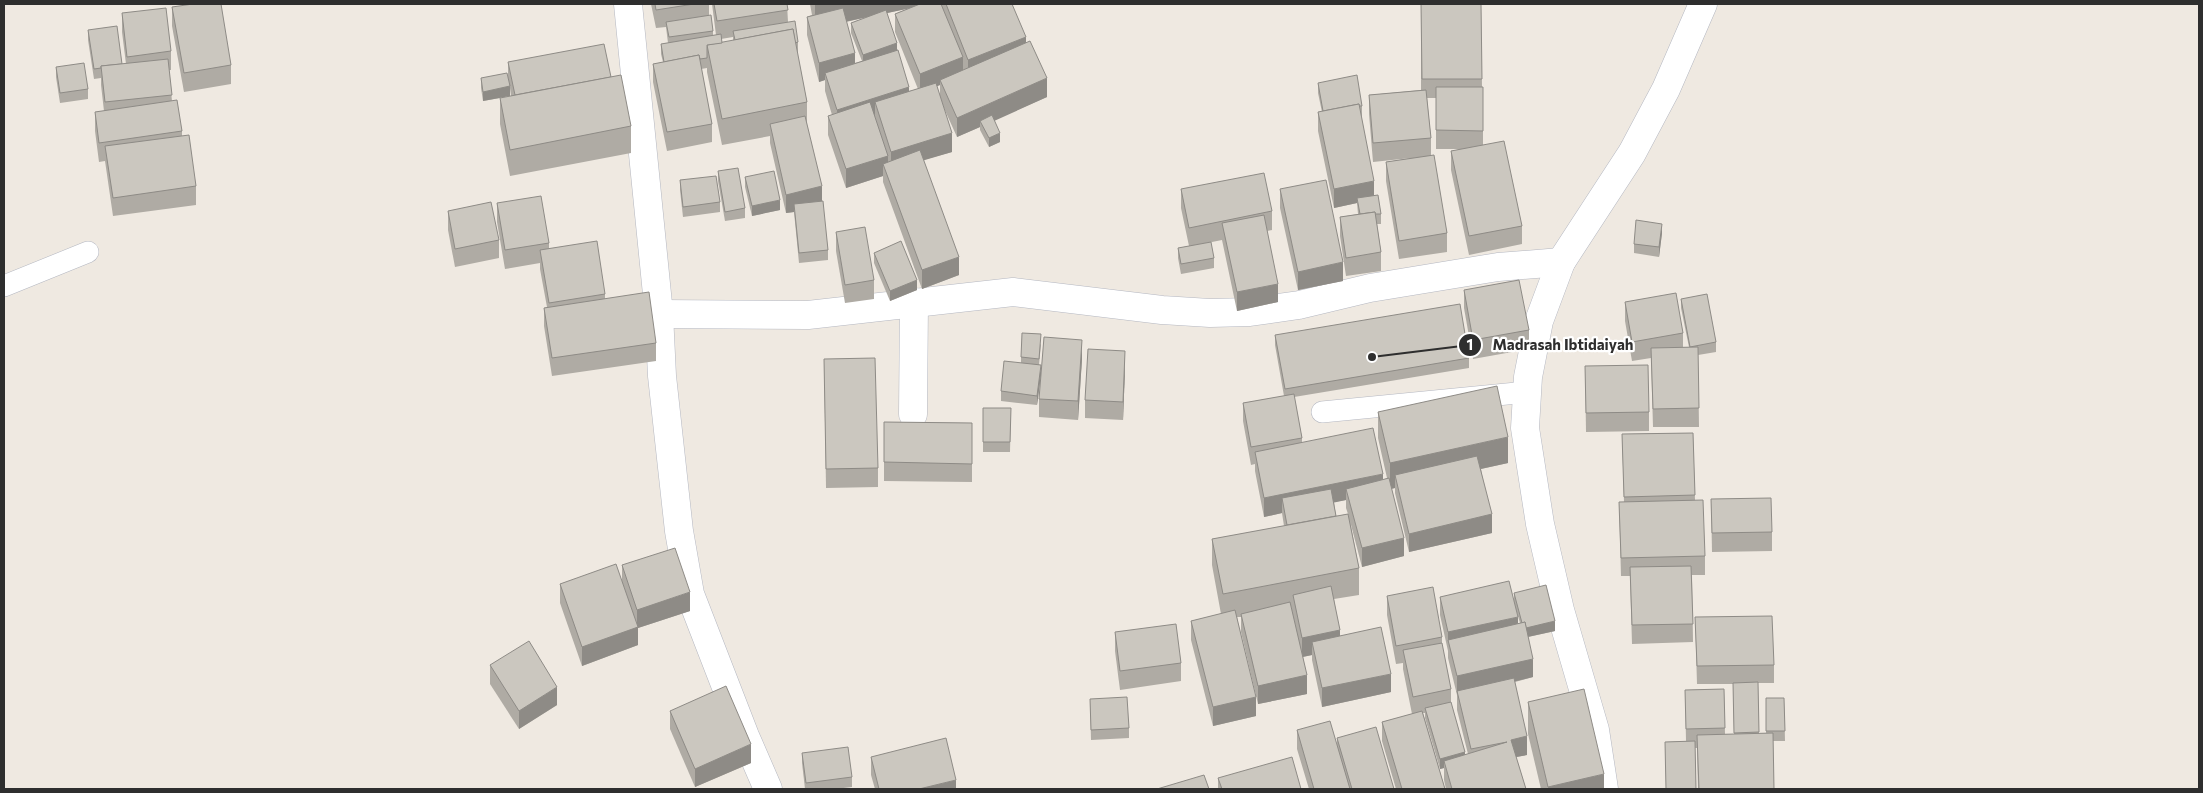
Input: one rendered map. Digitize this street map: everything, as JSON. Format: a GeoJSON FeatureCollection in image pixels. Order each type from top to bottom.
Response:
{"type":"FeatureCollection","features":[{"type":"Feature","properties":{"kind":"street"},"geometry":{"type":"LineString","coordinates":[[628,4],[659,314],[662,376],[676,502],[690,594],[745,736],[768,789]]}},
{"type":"Feature","properties":{"kind":"street"},"geometry":{"type":"LineString","coordinates":[[1604,789],[1595,730],[1560,610],[1540,524],[1525,428],[1528,377],[1539,321],[1561,262],[1632,153],[1666,89],[1703,4]]}},
{"type":"Feature","properties":{"kind":"street"},"geometry":{"type":"LineString","coordinates":[[659,314],[808,315],[1013,292],[1162,310],[1210,313],[1250,312],[1299,304],[1370,288],[1498,267],[1561,262]]}},
{"type":"Feature","properties":{"kind":"street"},"geometry":{"type":"LineString","coordinates":[[913,414],[914,302]]}},
{"type":"Feature","properties":{"kind":"lane"},"geometry":{"type":"LineString","coordinates":[[4,286],[88,252]]}},
{"type":"Feature","properties":{"kind":"lane"},"geometry":{"type":"LineString","coordinates":[[1322,412],[1527,392]]}},
{"type":"Feature","properties":{"kind":"building"},"geometry":{"type":"Polygon","coordinates":[[[193,4],[221,4],[231,65],[184,73],[172,7],[193,4]]]}},
{"type":"Feature","properties":{"kind":"building"},"geometry":{"type":"Polygon","coordinates":[[[655,4],[694,4],[656,10],[655,4]]]}},
{"type":"Feature","properties":{"kind":"building"},"geometry":{"type":"Polygon","coordinates":[[[714,4],[787,4],[788,10],[717,21],[714,4]]]}},
{"type":"Feature","properties":{"kind":"building"},"geometry":{"type":"Polygon","coordinates":[[[920,4],[941,4],[963,57],[920,74],[895,14],[920,4]]]}},
{"type":"Feature","properties":{"kind":"building"},"geometry":{"type":"Polygon","coordinates":[[[946,4],[1012,4],[1026,37],[968,60],[946,4]]]}},
{"type":"Feature","properties":{"kind":"building"},"geometry":{"type":"Polygon","coordinates":[[[1421,4],[1481,4],[1482,79],[1422,79],[1421,4]]]}},
{"type":"Feature","properties":{"kind":"building"},"geometry":{"type":"Polygon","coordinates":[[[166,8],[171,51],[127,57],[122,13],[166,8]]]}},
{"type":"Feature","properties":{"kind":"building"},"geometry":{"type":"Polygon","coordinates":[[[843,8],[855,53],[819,63],[807,17],[843,8]]]}},
{"type":"Feature","properties":{"kind":"building"},"geometry":{"type":"Polygon","coordinates":[[[886,10],[897,43],[863,55],[851,23],[886,10]]]}},
{"type":"Feature","properties":{"kind":"building"},"geometry":{"type":"Polygon","coordinates":[[[711,15],[713,31],[669,37],[666,22],[711,15]]]}},
{"type":"Feature","properties":{"kind":"building"},"geometry":{"type":"Polygon","coordinates":[[[795,21],[798,42],[795,43],[793,29],[735,40],[733,31],[795,21]]]}},
{"type":"Feature","properties":{"kind":"building"},"geometry":{"type":"Polygon","coordinates":[[[117,26],[122,64],[101,66],[101,68],[94,69],[88,30],[117,26]]]}},
{"type":"Feature","properties":{"kind":"building"},"geometry":{"type":"Polygon","coordinates":[[[793,29],[807,102],[722,119],[707,45],[793,29]]]}},
{"type":"Feature","properties":{"kind":"building"},"geometry":{"type":"Polygon","coordinates":[[[721,34],[722,43],[707,45],[707,58],[700,59],[699,55],[664,62],[661,44],[721,34]]]}},
{"type":"Feature","properties":{"kind":"building"},"geometry":{"type":"Polygon","coordinates":[[[1030,41],[1047,78],[957,118],[940,80],[1030,41]]]}},
{"type":"Feature","properties":{"kind":"building"},"geometry":{"type":"Polygon","coordinates":[[[604,44],[611,77],[515,95],[508,62],[604,44]]]}},
{"type":"Feature","properties":{"kind":"building"},"geometry":{"type":"Polygon","coordinates":[[[898,50],[909,87],[837,110],[825,73],[898,50]]]}},
{"type":"Feature","properties":{"kind":"building"},"geometry":{"type":"Polygon","coordinates":[[[699,55],[712,124],[667,132],[653,64],[699,55]]]}},
{"type":"Feature","properties":{"kind":"building"},"geometry":{"type":"Polygon","coordinates":[[[168,59],[172,95],[105,102],[101,66],[168,59]]]}},
{"type":"Feature","properties":{"kind":"building"},"geometry":{"type":"Polygon","coordinates":[[[84,63],[88,89],[60,93],[56,67],[84,63]]]}},
{"type":"Feature","properties":{"kind":"building"},"geometry":{"type":"Polygon","coordinates":[[[507,73],[510,86],[483,92],[481,78],[507,73]]]}},
{"type":"Feature","properties":{"kind":"building"},"geometry":{"type":"Polygon","coordinates":[[[621,75],[631,126],[510,150],[500,98],[621,75]]]}},
{"type":"Feature","properties":{"kind":"building"},"geometry":{"type":"Polygon","coordinates":[[[1357,75],[1362,106],[1359,106],[1359,104],[1323,111],[1318,83],[1357,75]]]}},
{"type":"Feature","properties":{"kind":"building"},"geometry":{"type":"Polygon","coordinates":[[[936,83],[952,133],[891,152],[875,102],[936,83]]]}},
{"type":"Feature","properties":{"kind":"building"},"geometry":{"type":"Polygon","coordinates":[[[1436,87],[1483,87],[1483,131],[1436,130],[1436,87]]]}},
{"type":"Feature","properties":{"kind":"building"},"geometry":{"type":"Polygon","coordinates":[[[1426,90],[1431,138],[1373,143],[1369,95],[1426,90]]]}},
{"type":"Feature","properties":{"kind":"building"},"geometry":{"type":"Polygon","coordinates":[[[177,100],[182,131],[99,143],[95,112],[177,100]]]}},
{"type":"Feature","properties":{"kind":"building"},"geometry":{"type":"Polygon","coordinates":[[[870,102],[888,156],[846,169],[828,116],[870,102]]]}},
{"type":"Feature","properties":{"kind":"building"},"geometry":{"type":"Polygon","coordinates":[[[1359,104],[1374,181],[1334,189],[1318,112],[1359,104]]]}},
{"type":"Feature","properties":{"kind":"building"},"geometry":{"type":"Polygon","coordinates":[[[992,115],[1000,133],[989,138],[980,121],[992,115]]]}},
{"type":"Feature","properties":{"kind":"building"},"geometry":{"type":"Polygon","coordinates":[[[805,116],[822,186],[786,195],[770,124],[805,116]]]}},
{"type":"Feature","properties":{"kind":"building"},"geometry":{"type":"Polygon","coordinates":[[[189,135],[196,186],[113,198],[105,146],[189,135]]]}},
{"type":"Feature","properties":{"kind":"building"},"geometry":{"type":"Polygon","coordinates":[[[1504,141],[1522,226],[1469,236],[1451,151],[1504,141]]]}},
{"type":"Feature","properties":{"kind":"building"},"geometry":{"type":"Polygon","coordinates":[[[920,150],[959,257],[922,270],[883,164],[920,150]]]}},
{"type":"Feature","properties":{"kind":"building"},"geometry":{"type":"Polygon","coordinates":[[[1434,155],[1447,233],[1399,241],[1386,162],[1434,155]]]}},
{"type":"Feature","properties":{"kind":"building"},"geometry":{"type":"Polygon","coordinates":[[[738,168],[745,208],[725,212],[718,171],[738,168]]]}},
{"type":"Feature","properties":{"kind":"building"},"geometry":{"type":"Polygon","coordinates":[[[774,171],[780,200],[752,206],[745,177],[774,171]]]}},
{"type":"Feature","properties":{"kind":"building"},"geometry":{"type":"Polygon","coordinates":[[[1264,173],[1272,211],[1189,228],[1181,189],[1264,173]]]}},
{"type":"Feature","properties":{"kind":"building"},"geometry":{"type":"Polygon","coordinates":[[[716,176],[720,202],[683,207],[680,180],[716,176]]]}},
{"type":"Feature","properties":{"kind":"building"},"geometry":{"type":"Polygon","coordinates":[[[1326,180],[1343,262],[1298,272],[1280,189],[1326,180]]]}},
{"type":"Feature","properties":{"kind":"building"},"geometry":{"type":"Polygon","coordinates":[[[1378,195],[1381,214],[1375,214],[1375,212],[1360,214],[1357,198],[1378,195]]]}},
{"type":"Feature","properties":{"kind":"building"},"geometry":{"type":"Polygon","coordinates":[[[541,196],[549,243],[505,250],[497,203],[541,196]]]}},
{"type":"Feature","properties":{"kind":"building"},"geometry":{"type":"Polygon","coordinates":[[[823,201],[828,250],[799,253],[794,204],[823,201]]]}},
{"type":"Feature","properties":{"kind":"building"},"geometry":{"type":"Polygon","coordinates":[[[491,202],[499,240],[455,249],[448,211],[491,202]]]}},
{"type":"Feature","properties":{"kind":"building"},"geometry":{"type":"Polygon","coordinates":[[[1375,212],[1381,252],[1346,258],[1340,217],[1375,212]]]}},
{"type":"Feature","properties":{"kind":"building"},"geometry":{"type":"Polygon","coordinates":[[[1264,215],[1278,284],[1237,292],[1222,223],[1264,215]]]}},
{"type":"Feature","properties":{"kind":"building"},"geometry":{"type":"Polygon","coordinates":[[[1636,220],[1662,224],[1659,247],[1634,244],[1636,220]]]}},
{"type":"Feature","properties":{"kind":"building"},"geometry":{"type":"Polygon","coordinates":[[[865,227],[874,280],[845,285],[836,232],[865,227]]]}},
{"type":"Feature","properties":{"kind":"building"},"geometry":{"type":"Polygon","coordinates":[[[597,241],[605,294],[549,303],[540,250],[597,241]]]}},
{"type":"Feature","properties":{"kind":"building"},"geometry":{"type":"Polygon","coordinates":[[[901,241],[917,280],[890,291],[874,253],[901,241]]]}},
{"type":"Feature","properties":{"kind":"building"},"geometry":{"type":"Polygon","coordinates":[[[1211,242],[1214,258],[1181,264],[1178,248],[1211,242]]]}},
{"type":"Feature","properties":{"kind":"building"},"geometry":{"type":"Polygon","coordinates":[[[1519,280],[1529,330],[1473,340],[1464,290],[1519,280]]]}},
{"type":"Feature","properties":{"kind":"building"},"geometry":{"type":"Polygon","coordinates":[[[649,292],[656,343],[552,358],[544,308],[649,292]]]}},
{"type":"Feature","properties":{"kind":"building"},"geometry":{"type":"Polygon","coordinates":[[[1676,293],[1683,333],[1632,342],[1625,302],[1676,293]]]}},
{"type":"Feature","properties":{"kind":"building"},"geometry":{"type":"Polygon","coordinates":[[[1707,294],[1716,342],[1690,347],[1681,299],[1707,294]]]}},
{"type":"Feature","properties":{"kind":"building"},"geometry":{"type":"Polygon","coordinates":[[[1460,304],[1469,358],[1285,389],[1275,335],[1460,304]]]}},
{"type":"Feature","properties":{"kind":"building"},"geometry":{"type":"Polygon","coordinates":[[[1022,333],[1041,334],[1039,359],[1021,357],[1022,333]]]}},
{"type":"Feature","properties":{"kind":"building"},"geometry":{"type":"Polygon","coordinates":[[[1044,337],[1082,340],[1078,401],[1039,399],[1044,337]]]}},
{"type":"Feature","properties":{"kind":"building"},"geometry":{"type":"Polygon","coordinates":[[[1698,347],[1699,408],[1653,409],[1651,348],[1698,347]]]}},
{"type":"Feature","properties":{"kind":"building"},"geometry":{"type":"Polygon","coordinates":[[[1088,349],[1125,351],[1123,402],[1085,400],[1088,349]]]}},
{"type":"Feature","properties":{"kind":"building"},"geometry":{"type":"Polygon","coordinates":[[[875,358],[878,468],[826,469],[824,359],[875,358]]]}},
{"type":"Feature","properties":{"kind":"building"},"geometry":{"type":"Polygon","coordinates":[[[1004,361],[1041,365],[1037,396],[1001,391],[1004,361]]]}},
{"type":"Feature","properties":{"kind":"building"},"geometry":{"type":"Polygon","coordinates":[[[1648,365],[1649,412],[1586,413],[1585,366],[1648,365]]]}},
{"type":"Feature","properties":{"kind":"building"},"geometry":{"type":"Polygon","coordinates":[[[1497,386],[1508,437],[1390,463],[1378,412],[1497,386]]]}},
{"type":"Feature","properties":{"kind":"building"},"geometry":{"type":"Polygon","coordinates":[[[1294,394],[1302,438],[1251,447],[1243,403],[1294,394]]]}},
{"type":"Feature","properties":{"kind":"building"},"geometry":{"type":"Polygon","coordinates":[[[983,408],[1011,408],[1010,442],[983,442],[983,408]]]}},
{"type":"Feature","properties":{"kind":"building"},"geometry":{"type":"Polygon","coordinates":[[[884,422],[972,423],[972,464],[884,462],[884,422]]]}},
{"type":"Feature","properties":{"kind":"building"},"geometry":{"type":"Polygon","coordinates":[[[1373,428],[1383,474],[1264,498],[1255,452],[1373,428]]]}},
{"type":"Feature","properties":{"kind":"building"},"geometry":{"type":"Polygon","coordinates":[[[1693,433],[1695,495],[1624,497],[1622,434],[1693,433]]]}},
{"type":"Feature","properties":{"kind":"building"},"geometry":{"type":"Polygon","coordinates":[[[1477,456],[1492,514],[1409,534],[1395,475],[1477,456]]]}},
{"type":"Feature","properties":{"kind":"building"},"geometry":{"type":"Polygon","coordinates":[[[1389,478],[1404,538],[1362,548],[1346,489],[1389,478]]]}},
{"type":"Feature","properties":{"kind":"building"},"geometry":{"type":"Polygon","coordinates":[[[1331,489],[1336,516],[1287,525],[1282,498],[1331,489]]]}},
{"type":"Feature","properties":{"kind":"building"},"geometry":{"type":"Polygon","coordinates":[[[1771,498],[1772,532],[1712,533],[1711,499],[1771,498]]]}},
{"type":"Feature","properties":{"kind":"building"},"geometry":{"type":"Polygon","coordinates":[[[1703,500],[1705,556],[1621,558],[1619,502],[1703,500]]]}},
{"type":"Feature","properties":{"kind":"building"},"geometry":{"type":"Polygon","coordinates":[[[1348,514],[1359,568],[1223,594],[1212,539],[1348,514]]]}},
{"type":"Feature","properties":{"kind":"building"},"geometry":{"type":"Polygon","coordinates":[[[675,548],[690,592],[637,610],[622,565],[675,548]]]}},
{"type":"Feature","properties":{"kind":"building"},"geometry":{"type":"Polygon","coordinates":[[[616,564],[638,627],[582,647],[560,584],[616,564]]]}},
{"type":"Feature","properties":{"kind":"building"},"geometry":{"type":"Polygon","coordinates":[[[1691,566],[1693,624],[1632,625],[1630,567],[1691,566]]]}},
{"type":"Feature","properties":{"kind":"building"},"geometry":{"type":"Polygon","coordinates":[[[1509,581],[1518,617],[1448,632],[1440,597],[1509,581]]]}},
{"type":"Feature","properties":{"kind":"building"},"geometry":{"type":"Polygon","coordinates":[[[1546,585],[1555,621],[1526,628],[1525,622],[1522,623],[1514,593],[1546,585]]]}},
{"type":"Feature","properties":{"kind":"building"},"geometry":{"type":"Polygon","coordinates":[[[1331,586],[1340,630],[1302,638],[1293,595],[1331,586]]]}},
{"type":"Feature","properties":{"kind":"building"},"geometry":{"type":"Polygon","coordinates":[[[1433,587],[1442,637],[1396,646],[1387,596],[1433,587]]]}},
{"type":"Feature","properties":{"kind":"building"},"geometry":{"type":"Polygon","coordinates":[[[1290,602],[1307,675],[1258,686],[1241,614],[1290,602]]]}},
{"type":"Feature","properties":{"kind":"building"},"geometry":{"type":"Polygon","coordinates":[[[1235,610],[1256,697],[1213,707],[1191,621],[1235,610]]]}},
{"type":"Feature","properties":{"kind":"building"},"geometry":{"type":"Polygon","coordinates":[[[1772,616],[1774,665],[1697,666],[1695,617],[1772,616]]]}},
{"type":"Feature","properties":{"kind":"building"},"geometry":{"type":"Polygon","coordinates":[[[1525,622],[1533,659],[1457,676],[1448,640],[1525,622]]]}},
{"type":"Feature","properties":{"kind":"building"},"geometry":{"type":"Polygon","coordinates":[[[1176,624],[1181,663],[1120,671],[1115,632],[1176,624]]]}},
{"type":"Feature","properties":{"kind":"building"},"geometry":{"type":"Polygon","coordinates":[[[1381,627],[1391,674],[1322,688],[1312,642],[1381,627]]]}},
{"type":"Feature","properties":{"kind":"building"},"geometry":{"type":"Polygon","coordinates":[[[529,641],[557,687],[519,711],[490,665],[529,641]]]}},
{"type":"Feature","properties":{"kind":"building"},"geometry":{"type":"Polygon","coordinates":[[[1442,643],[1451,689],[1413,697],[1403,650],[1442,643]]]}},
{"type":"Feature","properties":{"kind":"building"},"geometry":{"type":"Polygon","coordinates":[[[1514,678],[1527,736],[1511,740],[1526,789],[1452,789],[1444,761],[1507,742],[1471,749],[1457,691],[1514,678]]]}},
{"type":"Feature","properties":{"kind":"building"},"geometry":{"type":"Polygon","coordinates":[[[1758,682],[1759,732],[1734,733],[1733,683],[1758,682]]]}},
{"type":"Feature","properties":{"kind":"building"},"geometry":{"type":"Polygon","coordinates":[[[726,686],[751,744],[695,769],[670,711],[726,686]]]}},
{"type":"Feature","properties":{"kind":"building"},"geometry":{"type":"Polygon","coordinates":[[[1584,689],[1604,774],[1548,787],[1528,702],[1584,689]]]}},
{"type":"Feature","properties":{"kind":"building"},"geometry":{"type":"Polygon","coordinates":[[[1724,689],[1725,728],[1686,729],[1685,690],[1724,689]]]}},
{"type":"Feature","properties":{"kind":"building"},"geometry":{"type":"Polygon","coordinates":[[[1127,697],[1129,728],[1091,730],[1090,699],[1127,697]]]}},
{"type":"Feature","properties":{"kind":"building"},"geometry":{"type":"Polygon","coordinates":[[[1766,698],[1784,698],[1785,731],[1766,731],[1766,698]]]}},
{"type":"Feature","properties":{"kind":"building"},"geometry":{"type":"Polygon","coordinates":[[[1451,702],[1465,752],[1440,759],[1425,708],[1451,702]]]}},
{"type":"Feature","properties":{"kind":"building"},"geometry":{"type":"Polygon","coordinates":[[[1422,711],[1445,789],[1402,789],[1382,722],[1422,711]]]}},
{"type":"Feature","properties":{"kind":"building"},"geometry":{"type":"Polygon","coordinates":[[[1330,721],[1350,789],[1314,789],[1297,730],[1330,721]]]}},
{"type":"Feature","properties":{"kind":"building"},"geometry":{"type":"Polygon","coordinates":[[[1376,727],[1394,789],[1352,789],[1337,738],[1376,727]]]}},
{"type":"Feature","properties":{"kind":"building"},"geometry":{"type":"Polygon","coordinates":[[[1773,733],[1774,789],[1699,789],[1697,735],[1773,733]]]}},
{"type":"Feature","properties":{"kind":"building"},"geometry":{"type":"Polygon","coordinates":[[[946,738],[956,780],[919,789],[879,789],[871,757],[946,738]]]}},
{"type":"Feature","properties":{"kind":"building"},"geometry":{"type":"Polygon","coordinates":[[[1695,741],[1696,789],[1666,789],[1665,742],[1695,741]]]}},
{"type":"Feature","properties":{"kind":"building"},"geometry":{"type":"Polygon","coordinates":[[[848,747],[852,777],[806,783],[802,753],[848,747]]]}},
{"type":"Feature","properties":{"kind":"building"},"geometry":{"type":"Polygon","coordinates":[[[1292,757],[1301,789],[1222,789],[1218,778],[1292,757]]]}},
{"type":"Feature","properties":{"kind":"building"},"geometry":{"type":"Polygon","coordinates":[[[1204,775],[1209,789],[1157,789],[1204,775]]]}},
{"type":"Feature","properties":{"kind":"place","name":"Madrasah Ibtidaiyah"},"geometry":{"type":"Point","coordinates":[1372,357]}}]}
